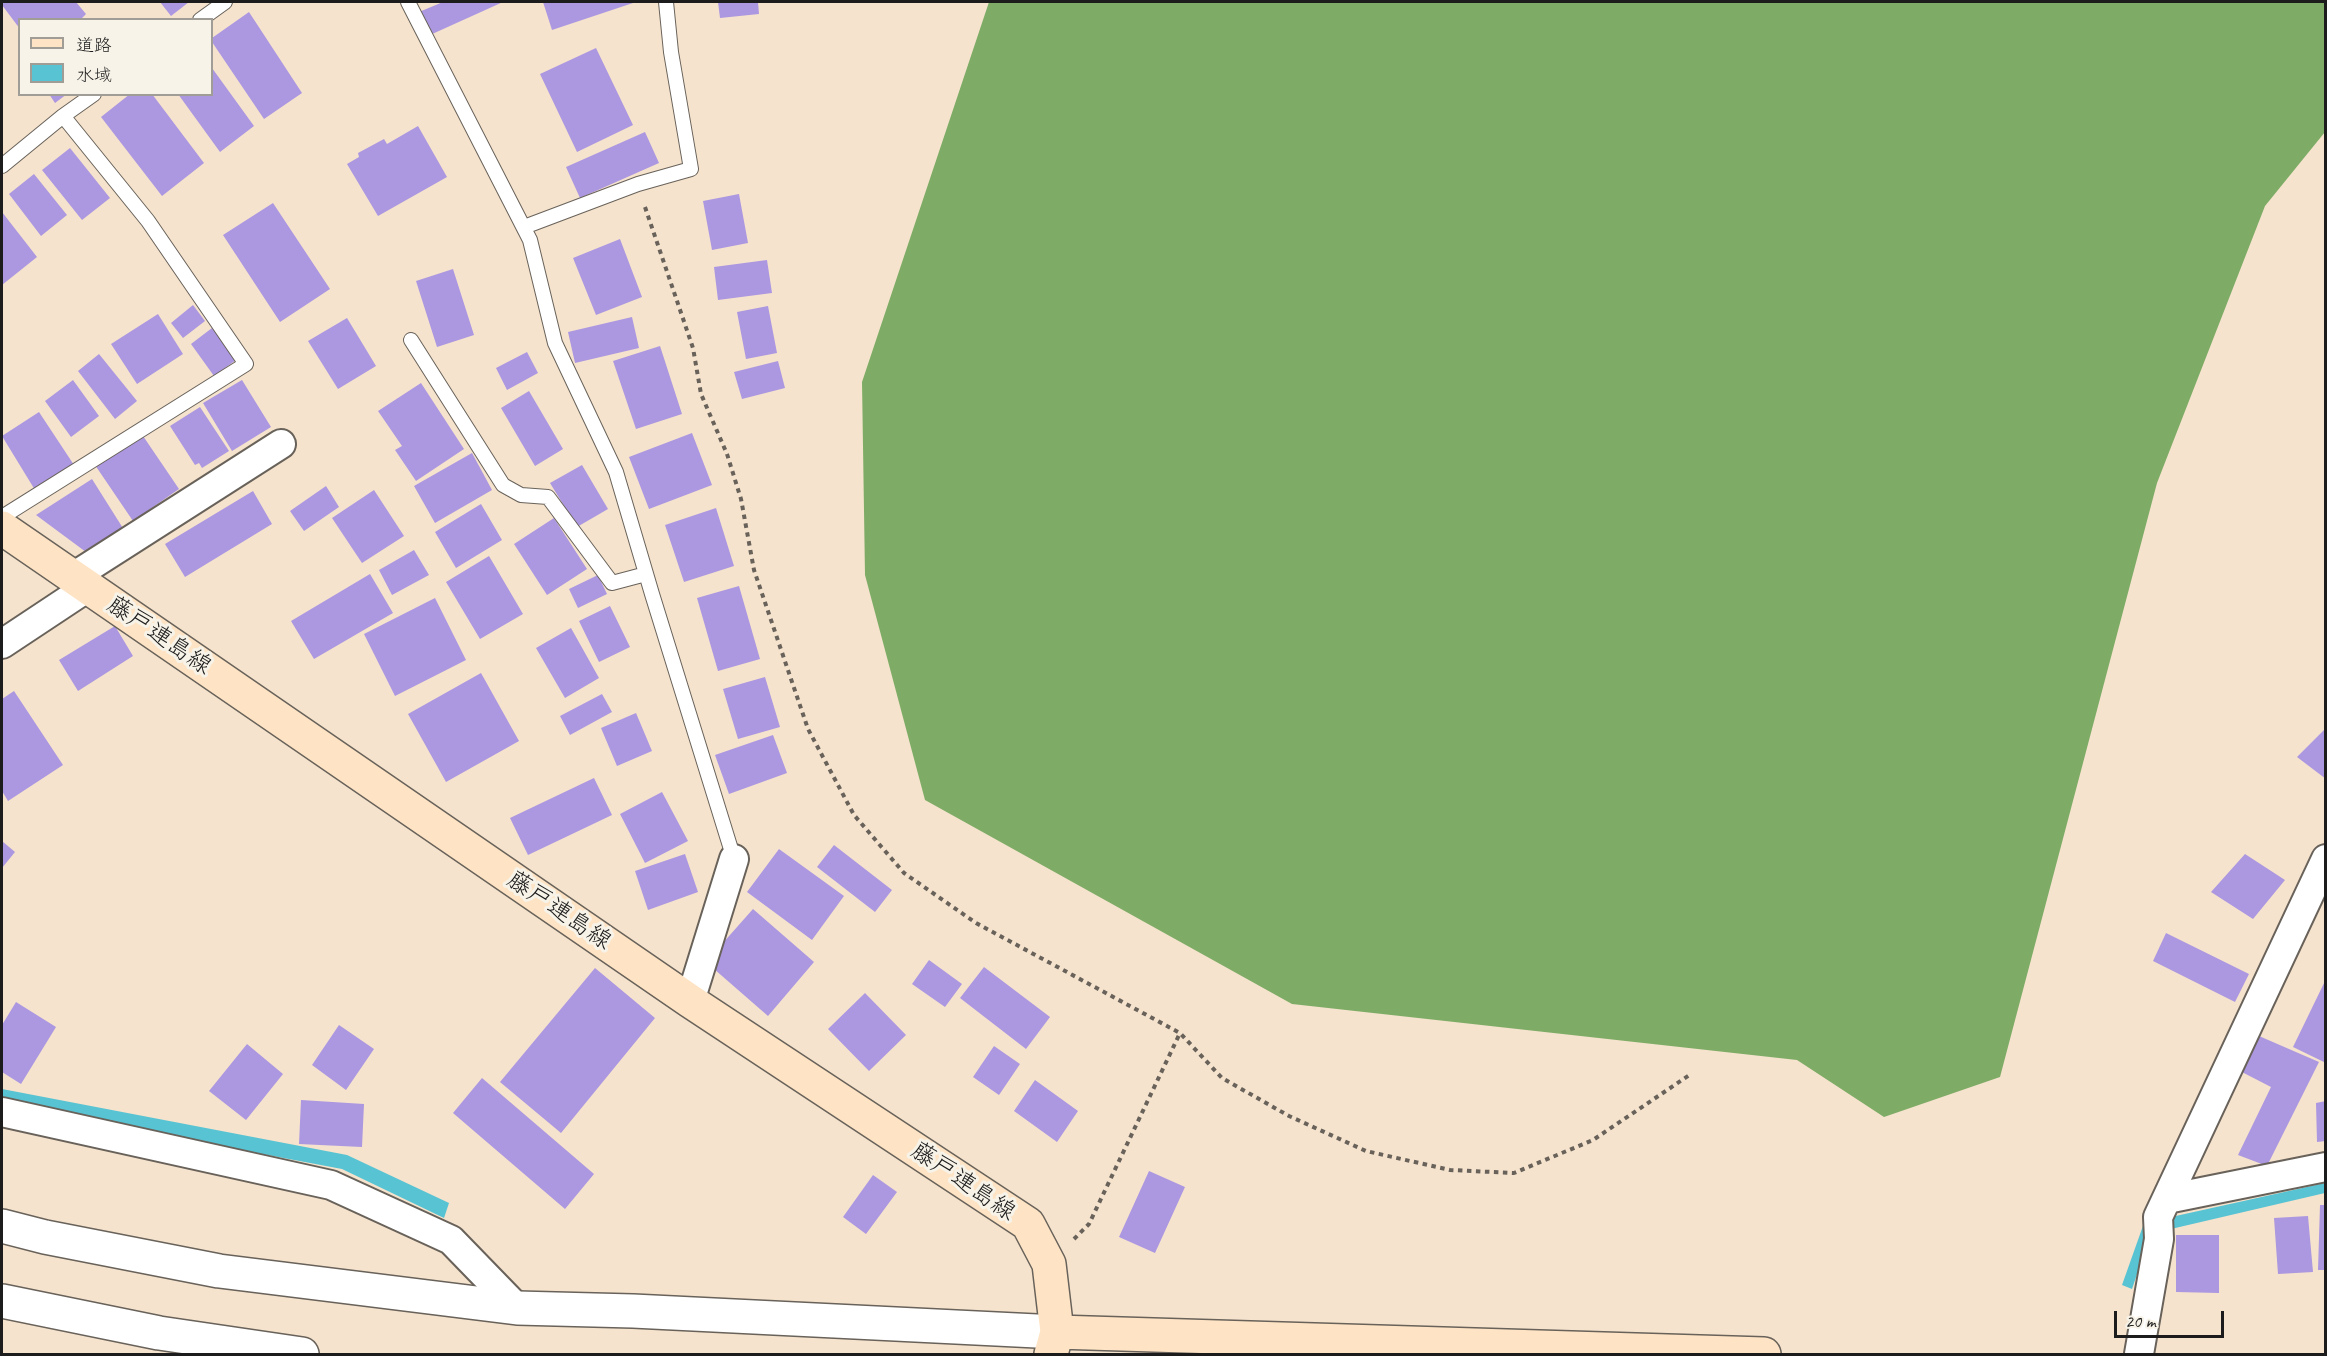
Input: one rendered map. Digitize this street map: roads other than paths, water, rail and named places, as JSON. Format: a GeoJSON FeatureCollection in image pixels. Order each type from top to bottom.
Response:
{"type":"FeatureCollection","features":[{"type":"Feature","properties":{"kind":"main road","name":"藤戸連島線"},"geometry":{"type":"LineString","coordinates":[[2,528],[690,1001],[1028,1224],[1049,1264],[1054,1343]]}},
{"type":"Feature","properties":{"kind":"main road"},"geometry":{"type":"LineString","coordinates":[[1054,1343],[1764,1354]]}},
{"type":"Feature","properties":{"kind":"street"},"geometry":{"type":"LineString","coordinates":[[2,644],[80,582],[281,444]]}},
{"type":"Feature","properties":{"kind":"street"},"geometry":{"type":"LineString","coordinates":[[690,1001],[734,859]]}},
{"type":"Feature","properties":{"kind":"street"},"geometry":{"type":"LineString","coordinates":[[2139,1354],[2162,1218],[2325,859]]}},
{"type":"Feature","properties":{"kind":"street"},"geometry":{"type":"LineString","coordinates":[[2,1112],[331,1185],[451,1240],[517,1308]]}},
{"type":"Feature","properties":{"kind":"street"},"geometry":{"type":"LineString","coordinates":[[2162,1218],[2325,1167]]}},
{"type":"Feature","properties":{"kind":"street"},"geometry":{"type":"LineString","coordinates":[[2,1226],[45,1237],[219,1270],[517,1308],[633,1311],[1054,1343]]}},
{"type":"Feature","properties":{"kind":"street"},"geometry":{"type":"LineString","coordinates":[[2,1301],[159,1333],[302,1354]]}},
{"type":"Feature","properties":{"kind":"lane"},"geometry":{"type":"LineString","coordinates":[[203,18],[225,2]]}},
{"type":"Feature","properties":{"kind":"lane"},"geometry":{"type":"LineString","coordinates":[[408,2],[530,240],[555,343],[616,472],[734,859]]}},
{"type":"Feature","properties":{"kind":"lane"},"geometry":{"type":"LineString","coordinates":[[524,227],[638,184],[691,169],[671,52],[666,2]]}},
{"type":"Feature","properties":{"kind":"lane"},"geometry":{"type":"LineString","coordinates":[[2,166],[91,96]]}},
{"type":"Feature","properties":{"kind":"lane"},"geometry":{"type":"LineString","coordinates":[[2,517],[246,364],[148,221],[63,116]]}},
{"type":"Feature","properties":{"kind":"lane"},"geometry":{"type":"LineString","coordinates":[[411,340],[504,485],[521,495],[548,496],[612,583],[646,574]]}},
{"type":"Feature","properties":{"kind":"water"},"geometry":{"type":"Polygon","coordinates":[[[2,1089],[347,1155],[449,1203],[444,1218],[342,1169],[2,1105],[2,1089]]]}},
{"type":"Feature","properties":{"kind":"water"},"geometry":{"type":"Polygon","coordinates":[[[2325,1183],[2325,1193],[2171,1229],[2149,1239],[2132,1289],[2122,1285],[2144,1223],[2325,1183]]]}}]}
